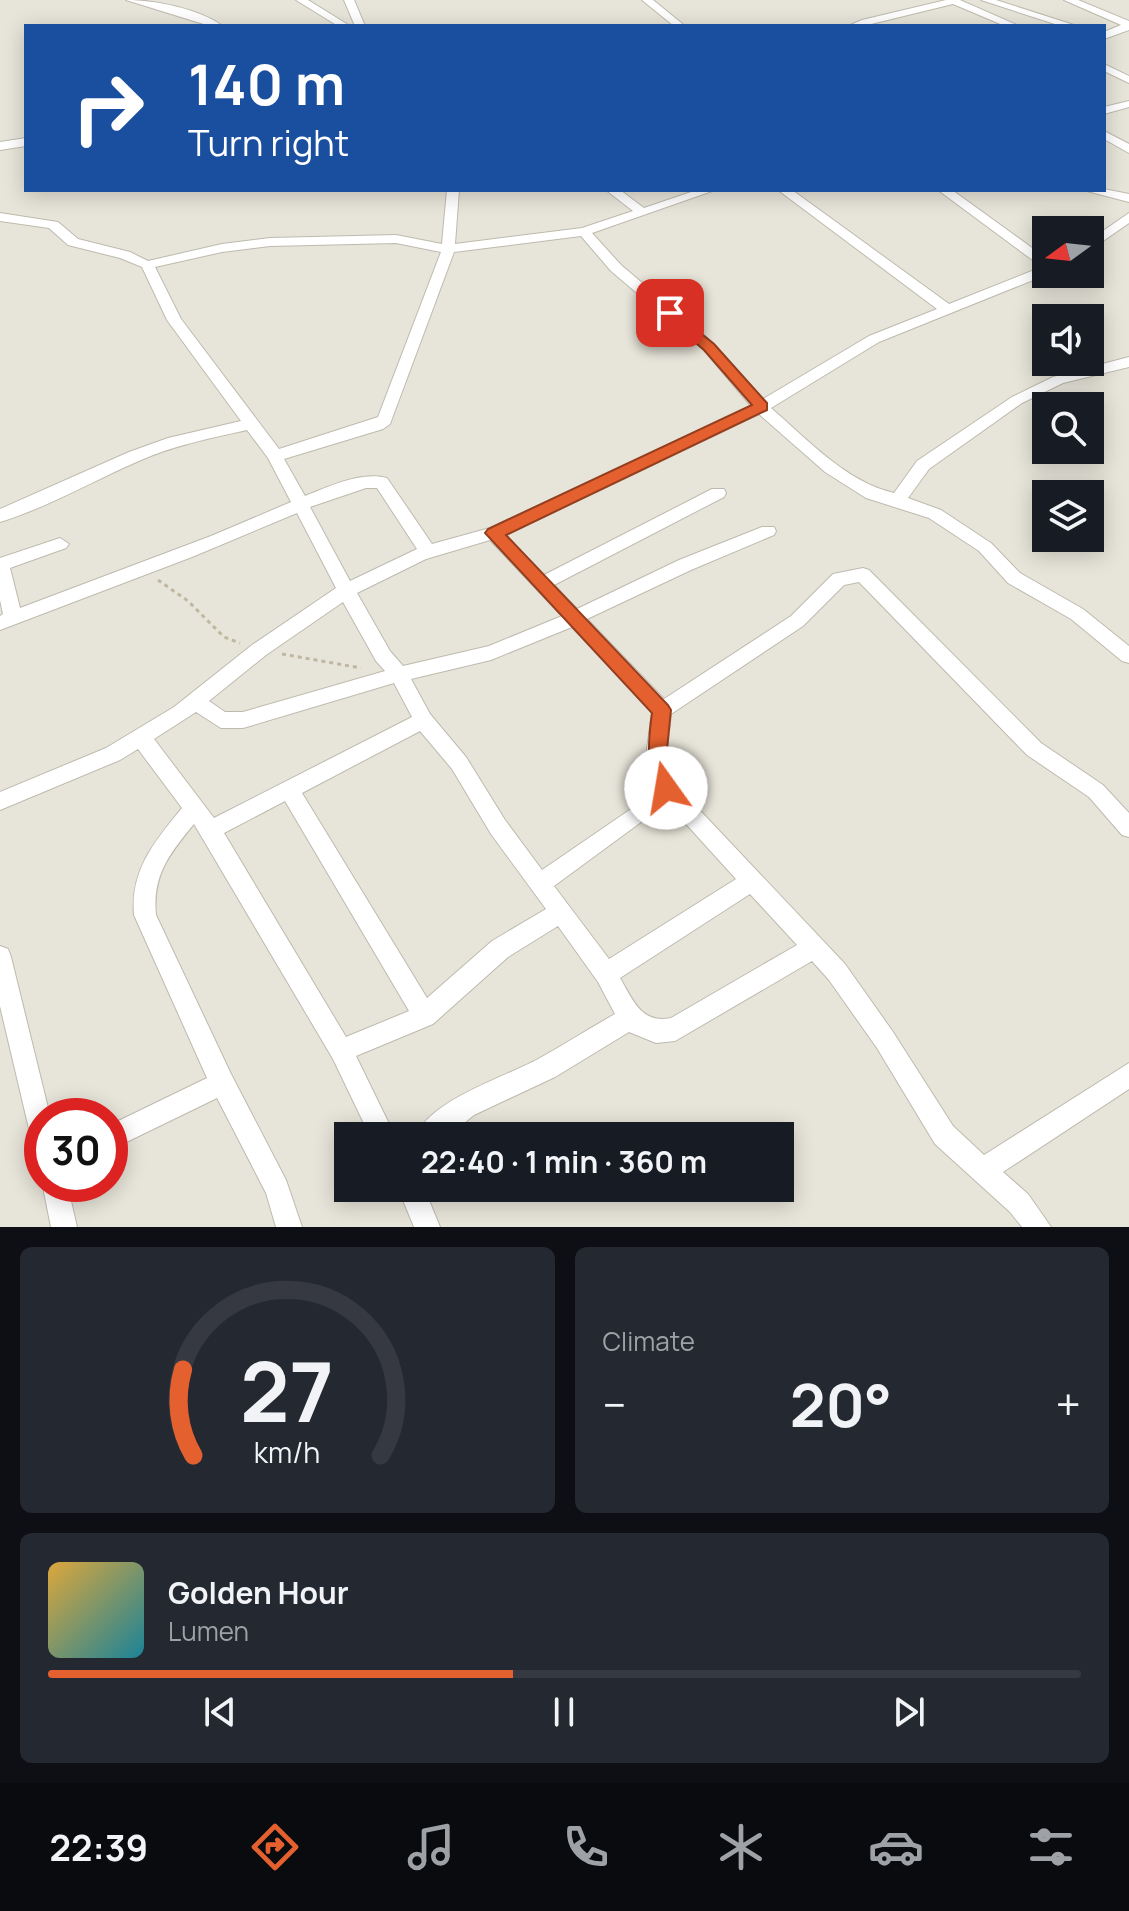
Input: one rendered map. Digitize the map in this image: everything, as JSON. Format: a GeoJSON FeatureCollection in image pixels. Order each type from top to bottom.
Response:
{"type":"FeatureCollection","features":[{"type":"Feature","properties":{"kind":"street"},"geometry":{"type":"LineString","coordinates":[[132,0],[214,24]]}},
{"type":"Feature","properties":{"kind":"street"},"geometry":{"type":"LineString","coordinates":[[301,0],[342,24]]}},
{"type":"Feature","properties":{"kind":"street"},"geometry":{"type":"LineString","coordinates":[[349,0],[359,24]]}},
{"type":"Feature","properties":{"kind":"street"},"geometry":{"type":"LineString","coordinates":[[647,0],[677,24]]}},
{"type":"Feature","properties":{"kind":"street"},"geometry":{"type":"LineString","coordinates":[[858,24],[873,18],[941,6],[954,0],[1008,24]]}},
{"type":"Feature","properties":{"kind":"street"},"geometry":{"type":"LineString","coordinates":[[986,0],[1065,24]]}},
{"type":"Feature","properties":{"kind":"street"},"geometry":{"type":"LineString","coordinates":[[1035,15],[1070,0],[1129,26]]}},
{"type":"Feature","properties":{"kind":"street"},"geometry":{"type":"LineString","coordinates":[[313,6],[326,3]]}},
{"type":"Feature","properties":{"kind":"street"},"geometry":{"type":"LineString","coordinates":[[1106,35],[1129,26]]}},
{"type":"Feature","properties":{"kind":"street"},"geometry":{"type":"LineString","coordinates":[[1106,68],[1129,80]]}},
{"type":"Feature","properties":{"kind":"street"},"geometry":{"type":"LineString","coordinates":[[1106,110],[1129,104]]}},
{"type":"Feature","properties":{"kind":"street"},"geometry":{"type":"LineString","coordinates":[[1106,135],[1129,149]]}},
{"type":"Feature","properties":{"kind":"street"},"geometry":{"type":"LineString","coordinates":[[0,146],[24,142]]}},
{"type":"Feature","properties":{"kind":"street"},"geometry":{"type":"LineString","coordinates":[[275,456],[378,425],[385,420],[439,280],[448,249],[453,192]]}},
{"type":"Feature","properties":{"kind":"street"},"geometry":{"type":"LineString","coordinates":[[615,192],[641,211]]}},
{"type":"Feature","properties":{"kind":"street"},"geometry":{"type":"LineString","coordinates":[[0,217],[53,225],[73,242],[125,255],[147,265],[222,248],[270,242],[396,239],[420,241],[448,249],[584,232],[703,192]]}},
{"type":"Feature","properties":{"kind":"street"},"geometry":{"type":"LineString","coordinates":[[787,192],[948,310]]}},
{"type":"Feature","properties":{"kind":"street"},"geometry":{"type":"LineString","coordinates":[[947,192],[1032,256]]}},
{"type":"Feature","properties":{"kind":"street"},"geometry":{"type":"LineString","coordinates":[[1099,192],[1129,198]]}},
{"type":"Feature","properties":{"kind":"street"},"geometry":{"type":"LineString","coordinates":[[1104,236],[1129,217]]}},
{"type":"Feature","properties":{"kind":"street"},"geometry":{"type":"LineString","coordinates":[[584,232],[616,268],[709,347],[761,407],[831,468],[872,494],[935,514],[985,547],[1014,578],[1077,614],[1129,656]]}},
{"type":"Feature","properties":{"kind":"street"},"geometry":{"type":"LineString","coordinates":[[147,265],[174,320],[275,456],[346,591],[383,656],[399,674],[423,720],[459,763],[498,827],[606,974],[630,1018],[645,1029],[660,1034],[675,1029],[814,947]]}},
{"type":"Feature","properties":{"kind":"street"},"geometry":{"type":"LineString","coordinates":[[0,801],[113,754],[196,702],[259,650],[346,591],[428,552],[494,533],[761,407],[874,339],[1032,273]]}},
{"type":"Feature","properties":{"kind":"street"},"geometry":{"type":"LineString","coordinates":[[898,500],[923,465],[1017,400],[1058,380],[1129,362]]}},
{"type":"Feature","properties":{"kind":"street"},"geometry":{"type":"LineString","coordinates":[[0,516],[135,456],[174,442],[251,424]]}},
{"type":"Feature","properties":{"kind":"street"},"geometry":{"type":"LineString","coordinates":[[60,544],[1,565],[6,620],[249,528],[299,505],[366,482],[381,482],[428,552]]}},
{"type":"Feature","properties":{"kind":"street"},"geometry":{"type":"LineString","coordinates":[[542,584],[718,493]]}},
{"type":"Feature","properties":{"kind":"street"},"geometry":{"type":"LineString","coordinates":[[196,702],[221,720],[243,720],[399,674],[491,653],[538,635],[573,616],[768,531]]}},
{"type":"Feature","properties":{"kind":"street"},"geometry":{"type":"LineString","coordinates":[[494,533],[662,710]]}},
{"type":"Feature","properties":{"kind":"street"},"geometry":{"type":"LineString","coordinates":[[1038,1227],[985,1169],[944,1135],[885,1040],[837,972],[666,788],[657,749],[662,710],[797,621],[839,579],[863,575],[1034,749],[1096,791],[1129,828]]}},
{"type":"Feature","properties":{"kind":"street"},"geometry":{"type":"LineString","coordinates":[[211,830],[423,720]]}},
{"type":"Feature","properties":{"kind":"street"},"geometry":{"type":"LineString","coordinates":[[141,737],[211,830],[341,1051],[376,1122]]}},
{"type":"Feature","properties":{"kind":"street"},"geometry":{"type":"LineString","coordinates":[[541,883],[657,802],[666,788]]}},
{"type":"Feature","properties":{"kind":"street"},"geometry":{"type":"LineString","coordinates":[[290,791],[425,1016]]}},
{"type":"Feature","properties":{"kind":"street"},"geometry":{"type":"LineString","coordinates":[[195,808],[147,870],[142,899],[145,915],[222,1083],[277,1189],[289,1227]]}},
{"type":"Feature","properties":{"kind":"street"},"geometry":{"type":"LineString","coordinates":[[606,974],[751,881]]}},
{"type":"Feature","properties":{"kind":"street"},"geometry":{"type":"LineString","coordinates":[[341,1051],[425,1016],[500,949],[561,912]]}},
{"type":"Feature","properties":{"kind":"street"},"geometry":{"type":"LineString","coordinates":[[0,957],[34,1098]]}},
{"type":"Feature","properties":{"kind":"street"},"geometry":{"type":"LineString","coordinates":[[445,1122],[465,1106],[546,1068],[630,1018]]}},
{"type":"Feature","properties":{"kind":"street"},"geometry":{"type":"LineString","coordinates":[[985,1169],[1129,1075]]}},
{"type":"Feature","properties":{"kind":"street"},"geometry":{"type":"LineString","coordinates":[[128,1129],[222,1083]]}},
{"type":"Feature","properties":{"kind":"street"},"geometry":{"type":"LineString","coordinates":[[58,1202],[64,1227]]}},
{"type":"Feature","properties":{"kind":"street"},"geometry":{"type":"LineString","coordinates":[[417,1202],[427,1227]]}},
{"type":"Feature","properties":{"kind":"shaded area"},"geometry":{"type":"Polygon","coordinates":[[[0,0],[1129,0],[1129,1227],[0,1227],[0,0]]]}},
{"type":"Feature","properties":{"kind":"route"},"geometry":{"type":"LineString","coordinates":[[666,788],[657,749],[662,710],[494,533],[761,407],[729,367],[670,313]]}}]}
